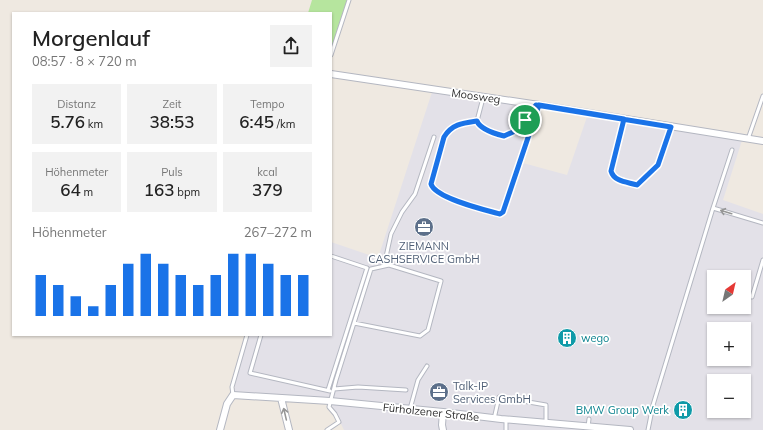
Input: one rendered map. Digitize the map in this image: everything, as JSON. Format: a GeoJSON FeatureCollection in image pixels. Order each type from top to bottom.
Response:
{"type":"FeatureCollection","features":[{"type":"Feature","properties":{"kind":"street","name":"Moosweg"},"geometry":{"type":"LineString","coordinates":[[332,74],[763,141]]}},
{"type":"Feature","properties":{"kind":"street","name":"Fürholzener Straße"},"geometry":{"type":"LineString","coordinates":[[233,395],[330,401],[443,412],[494,419],[630,430]]}},
{"type":"Feature","properties":{"kind":"street"},"geometry":{"type":"LineString","coordinates":[[220,430],[227,404],[233,395]]}},
{"type":"Feature","properties":{"kind":"street"},"geometry":{"type":"LineString","coordinates":[[281,398],[289,430]]}},
{"type":"Feature","properties":{"kind":"street"},"geometry":{"type":"LineString","coordinates":[[441,430],[443,412]]}},
{"type":"Feature","properties":{"kind":"lane"},"geometry":{"type":"LineString","coordinates":[[332,52],[349,0]]}},
{"type":"Feature","properties":{"kind":"lane"},"geometry":{"type":"LineString","coordinates":[[748,139],[763,96]]}},
{"type":"Feature","properties":{"kind":"lane"},"geometry":{"type":"LineString","coordinates":[[483,98],[477,121],[478,124],[483,128],[504,136],[517,128],[537,105]]}},
{"type":"Feature","properties":{"kind":"lane"},"geometry":{"type":"LineString","coordinates":[[477,121],[460,124],[448,131],[444,137],[431,184],[434,191],[453,199],[500,214],[504,209],[537,105]]}},
{"type":"Feature","properties":{"kind":"lane"},"geometry":{"type":"LineString","coordinates":[[624,119],[611,171],[612,174],[620,180],[637,185],[658,165],[671,127]]}},
{"type":"Feature","properties":{"kind":"lane"},"geometry":{"type":"LineString","coordinates":[[384,266],[391,234],[402,212],[415,194],[434,136]]}},
{"type":"Feature","properties":{"kind":"lane"},"geometry":{"type":"LineString","coordinates":[[648,430],[653,405],[694,279],[713,208],[732,150]]}},
{"type":"Feature","properties":{"kind":"lane"},"geometry":{"type":"LineString","coordinates":[[713,208],[763,223]]}},
{"type":"Feature","properties":{"kind":"lane"},"geometry":{"type":"LineString","coordinates":[[332,256],[371,269],[389,265],[441,281],[428,330],[420,336],[354,324]]}},
{"type":"Feature","properties":{"kind":"lane"},"geometry":{"type":"LineString","coordinates":[[751,297],[763,260]]}},
{"type":"Feature","properties":{"kind":"lane"},"geometry":{"type":"LineString","coordinates":[[328,390],[367,268]]}},
{"type":"Feature","properties":{"kind":"lane"},"geometry":{"type":"LineString","coordinates":[[328,430],[339,422],[335,414],[329,408],[330,401],[371,269]]}},
{"type":"Feature","properties":{"kind":"lane"},"geometry":{"type":"LineString","coordinates":[[233,395],[232,387],[246,336]]}},
{"type":"Feature","properties":{"kind":"lane"},"geometry":{"type":"LineString","coordinates":[[261,336],[250,372],[328,390],[358,387],[406,390]]}},
{"type":"Feature","properties":{"kind":"lane"},"geometry":{"type":"LineString","coordinates":[[667,362],[671,358]]}},
{"type":"Feature","properties":{"kind":"lane"},"geometry":{"type":"LineString","coordinates":[[410,409],[418,380],[427,366]]}},
{"type":"Feature","properties":{"kind":"lane"},"geometry":{"type":"LineString","coordinates":[[494,419],[499,397],[546,405],[546,424]]}},
{"type":"Feature","properties":{"kind":"lane"},"geometry":{"type":"LineString","coordinates":[[588,427],[589,419]]}},
{"type":"Feature","properties":{"kind":"lane"},"geometry":{"type":"LineString","coordinates":[[506,420],[506,430]]}},
{"type":"Feature","properties":{"kind":"shaded area"},"geometry":{"type":"Polygon","coordinates":[[[434,86],[542,103],[523,163],[567,175],[589,111],[744,134],[723,200],[763,214],[763,430],[344,430],[328,398],[233,395],[246,336],[332,336],[332,242],[378,258],[434,86]]]}},
{"type":"Feature","properties":{"kind":"green space"},"geometry":{"type":"Polygon","coordinates":[[[312,0],[349,0],[332,51],[332,12],[308,12],[312,0]]]}},
{"type":"Feature","properties":{"kind":"place","name":"ZIEMANN CASHSERVICE GmbH"},"geometry":{"type":"Point","coordinates":[424,227]}},
{"type":"Feature","properties":{"kind":"place","name":"wego"},"geometry":{"type":"Point","coordinates":[567,338]}},
{"type":"Feature","properties":{"kind":"place","name":"Talk-IP Services GmbH"},"geometry":{"type":"Point","coordinates":[439,392]}},
{"type":"Feature","properties":{"kind":"place","name":"BMW Group Werk"},"geometry":{"type":"Point","coordinates":[683,410]}},
{"type":"Feature","properties":{"kind":"route"},"geometry":{"type":"LineString","coordinates":[[525,120],[513,132],[504,136],[483,128],[477,121],[460,124],[453,127],[444,137],[431,184],[434,191],[472,206],[500,214],[503,212],[531,125],[539,105],[624,119],[611,171],[615,178],[637,185],[658,165],[671,127],[624,119],[536,105],[525,120]]}}]}
